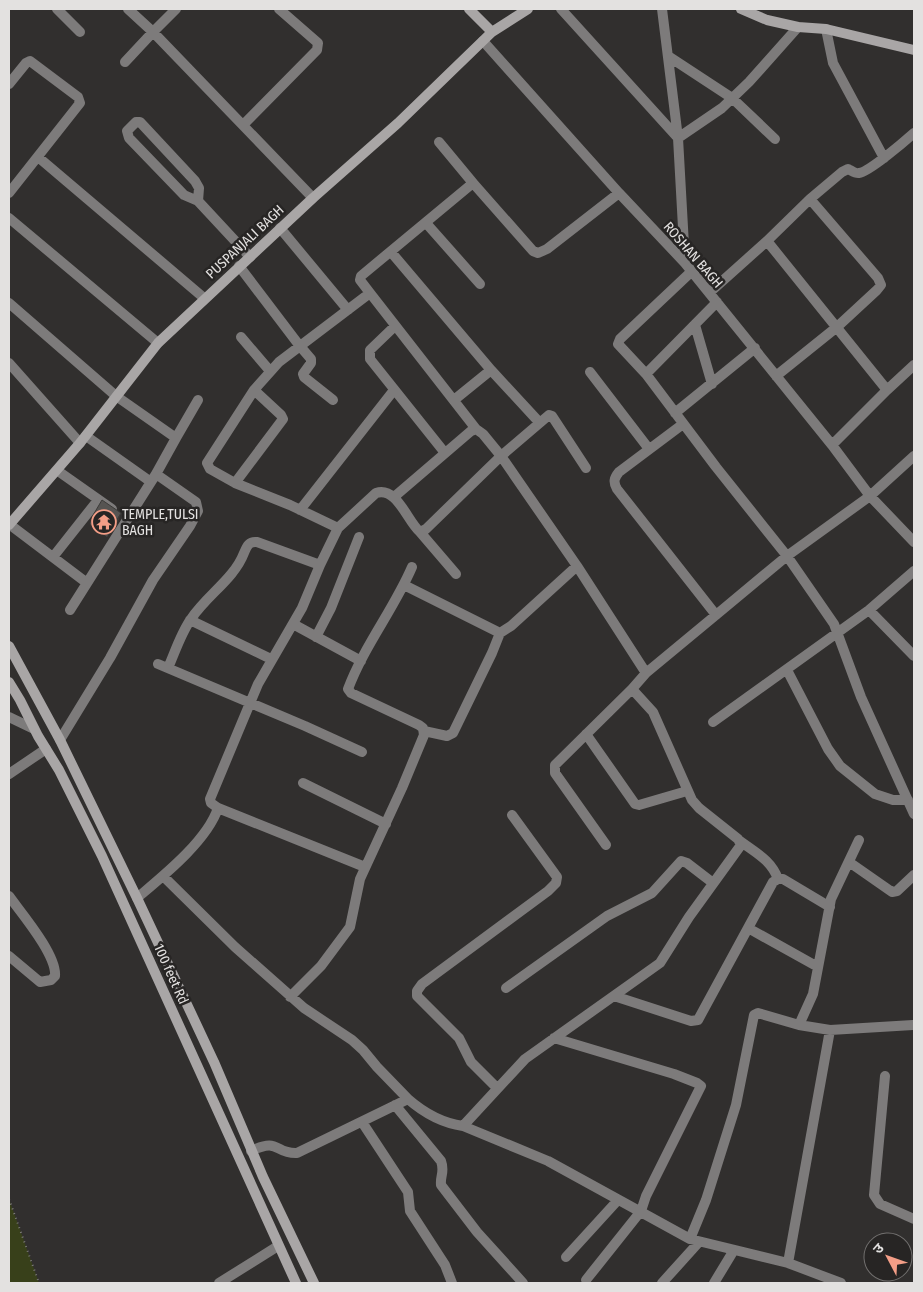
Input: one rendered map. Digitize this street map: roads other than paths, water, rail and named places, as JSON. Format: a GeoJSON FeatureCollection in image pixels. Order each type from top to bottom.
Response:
{"type":"FeatureCollection","features":[{"type":"Feature","properties":{"kind":"main road"},"geometry":{"type":"LineString","coordinates":[[469,9],[492,32]]}},
{"type":"Feature","properties":{"kind":"main road","name":"PUSPANJALI BAGH"},"geometry":{"type":"LineString","coordinates":[[9,524],[58,471],[158,343],[280,228],[398,123],[492,32],[528,9]]}},
{"type":"Feature","properties":{"kind":"main road"},"geometry":{"type":"LineString","coordinates":[[741,9],[767,20],[798,27],[826,29],[914,50]]}},
{"type":"Feature","properties":{"kind":"main road"},"geometry":{"type":"LineString","coordinates":[[9,646],[60,740],[137,898],[214,1062],[251,1151],[314,1283]]}},
{"type":"Feature","properties":{"kind":"main road","name":"100 feet Rd"},"geometry":{"type":"LineString","coordinates":[[9,682],[59,770],[102,856],[296,1283]]}},
{"type":"Feature","properties":{"kind":"street"},"geometry":{"type":"LineString","coordinates":[[57,9],[80,32]]}},
{"type":"Feature","properties":{"kind":"street"},"geometry":{"type":"LineString","coordinates":[[128,9],[244,124],[313,198]]}},
{"type":"Feature","properties":{"kind":"street"},"geometry":{"type":"LineString","coordinates":[[125,62],[176,9]]}},
{"type":"Feature","properties":{"kind":"street"},"geometry":{"type":"LineString","coordinates":[[244,124],[319,47],[279,9]]}},
{"type":"Feature","properties":{"kind":"street"},"geometry":{"type":"LineString","coordinates":[[562,9],[678,138]]}},
{"type":"Feature","properties":{"kind":"street"},"geometry":{"type":"LineString","coordinates":[[662,9],[678,138],[688,268],[618,341],[618,344],[646,374],[787,556],[834,624],[861,697],[914,814]]}},
{"type":"Feature","properties":{"kind":"street"},"geometry":{"type":"LineString","coordinates":[[678,138],[722,108],[749,82],[798,27]]}},
{"type":"Feature","properties":{"kind":"street"},"geometry":{"type":"LineString","coordinates":[[826,29],[833,63],[884,158]]}},
{"type":"Feature","properties":{"kind":"street","name":"ROSHAN BAGH"},"geometry":{"type":"LineString","coordinates":[[483,42],[688,268],[755,348],[870,496],[914,542]]}},
{"type":"Feature","properties":{"kind":"street"},"geometry":{"type":"LineString","coordinates":[[668,56],[732,98],[775,139]]}},
{"type":"Feature","properties":{"kind":"street"},"geometry":{"type":"LineString","coordinates":[[9,84],[26,63],[30,61],[80,100],[78,106],[9,193]]}},
{"type":"Feature","properties":{"kind":"street"},"geometry":{"type":"LineString","coordinates":[[198,200],[199,188],[195,181],[140,122],[136,122],[127,131],[129,138],[184,195],[198,200],[250,257]]}},
{"type":"Feature","properties":{"kind":"street"},"geometry":{"type":"LineString","coordinates":[[709,293],[810,199],[842,172],[848,169],[860,173],[884,158],[914,133]]}},
{"type":"Feature","properties":{"kind":"street"},"geometry":{"type":"LineString","coordinates":[[439,142],[533,251],[538,253],[547,249],[619,193]]}},
{"type":"Feature","properties":{"kind":"street"},"geometry":{"type":"LineString","coordinates":[[38,158],[204,298]]}},
{"type":"Feature","properties":{"kind":"street"},"geometry":{"type":"LineString","coordinates":[[473,183],[360,278],[370,294],[476,429],[483,434],[501,456],[577,566],[646,673]]}},
{"type":"Feature","properties":{"kind":"street"},"geometry":{"type":"LineString","coordinates":[[776,376],[837,327],[877,290],[881,282],[810,199]]}},
{"type":"Feature","properties":{"kind":"street"},"geometry":{"type":"LineString","coordinates":[[9,218],[158,343]]}},
{"type":"Feature","properties":{"kind":"street"},"geometry":{"type":"LineString","coordinates":[[426,222],[480,284]]}},
{"type":"Feature","properties":{"kind":"street"},"geometry":{"type":"LineString","coordinates":[[280,228],[348,310]]}},
{"type":"Feature","properties":{"kind":"street"},"geometry":{"type":"LineString","coordinates":[[767,241],[888,390]]}},
{"type":"Feature","properties":{"kind":"street"},"geometry":{"type":"LineString","coordinates":[[391,252],[491,370],[539,422]]}},
{"type":"Feature","properties":{"kind":"street"},"geometry":{"type":"LineString","coordinates":[[239,266],[311,358],[311,363],[303,374],[304,377],[333,400]]}},
{"type":"Feature","properties":{"kind":"street"},"geometry":{"type":"LineString","coordinates":[[338,528],[235,483],[210,470],[207,464],[254,390],[270,371],[299,345],[370,294]]}},
{"type":"Feature","properties":{"kind":"street"},"geometry":{"type":"LineString","coordinates":[[646,374],[717,302]]}},
{"type":"Feature","properties":{"kind":"street"},"geometry":{"type":"LineString","coordinates":[[9,304],[116,396],[176,438]]}},
{"type":"Feature","properties":{"kind":"street"},"geometry":{"type":"LineString","coordinates":[[694,325],[712,384]]}},
{"type":"Feature","properties":{"kind":"street"},"geometry":{"type":"LineString","coordinates":[[395,326],[370,350],[370,359],[445,454]]}},
{"type":"Feature","properties":{"kind":"street"},"geometry":{"type":"LineString","coordinates":[[241,336],[270,371]]}},
{"type":"Feature","properties":{"kind":"street"},"geometry":{"type":"LineString","coordinates":[[675,413],[755,348]]}},
{"type":"Feature","properties":{"kind":"street"},"geometry":{"type":"LineString","coordinates":[[9,363],[83,440],[196,502],[198,511],[153,580],[110,658],[60,740]]}},
{"type":"Feature","properties":{"kind":"street"},"geometry":{"type":"LineString","coordinates":[[832,445],[914,365]]}},
{"type":"Feature","properties":{"kind":"street"},"geometry":{"type":"LineString","coordinates":[[454,400],[491,370]]}},
{"type":"Feature","properties":{"kind":"street"},"geometry":{"type":"LineString","coordinates":[[590,372],[649,449]]}},
{"type":"Feature","properties":{"kind":"street"},"geometry":{"type":"LineString","coordinates":[[235,483],[283,419],[254,390]]}},
{"type":"Feature","properties":{"kind":"street"},"geometry":{"type":"LineString","coordinates":[[300,510],[394,390]]}},
{"type":"Feature","properties":{"kind":"street"},"geometry":{"type":"LineString","coordinates":[[70,610],[153,478],[198,400]]}},
{"type":"Feature","properties":{"kind":"street"},"geometry":{"type":"LineString","coordinates":[[420,532],[426,529],[501,456],[546,416],[552,416],[586,468]]}},
{"type":"Feature","properties":{"kind":"street"},"geometry":{"type":"LineString","coordinates":[[683,424],[619,472],[615,478],[615,485],[716,615]]}},
{"type":"Feature","properties":{"kind":"street"},"geometry":{"type":"LineString","coordinates":[[394,497],[471,431],[476,429]]}},
{"type":"Feature","properties":{"kind":"street"},"geometry":{"type":"LineString","coordinates":[[606,845],[555,773],[554,768],[646,673],[787,556],[870,496],[914,456]]}},
{"type":"Feature","properties":{"kind":"street"},"geometry":{"type":"LineString","coordinates":[[58,471],[126,520]]}},
{"type":"Feature","properties":{"kind":"street"},"geometry":{"type":"LineString","coordinates":[[365,867],[218,808],[211,803],[210,799],[249,704],[271,660],[302,608],[338,528],[376,493],[380,492],[394,497],[416,529],[456,574]]}},
{"type":"Feature","properties":{"kind":"street"},"geometry":{"type":"LineString","coordinates":[[53,557],[98,500]]}},
{"type":"Feature","properties":{"kind":"street"},"geometry":{"type":"LineString","coordinates":[[9,524],[87,583]]}},
{"type":"Feature","properties":{"kind":"street"},"geometry":{"type":"LineString","coordinates":[[316,637],[331,608],[359,537]]}},
{"type":"Feature","properties":{"kind":"street"},"geometry":{"type":"LineString","coordinates":[[320,565],[253,541],[247,546],[241,561],[232,573],[190,620],[163,666],[362,752]]}},
{"type":"Feature","properties":{"kind":"street"},"geometry":{"type":"LineString","coordinates":[[424,731],[447,736],[453,733],[500,633],[511,626],[577,566]]}},
{"type":"Feature","properties":{"kind":"street"},"geometry":{"type":"LineString","coordinates":[[290,997],[321,966],[350,926],[359,883],[365,867],[386,824],[424,735],[420,725],[349,692],[349,687],[361,661],[404,585],[412,567]]}},
{"type":"Feature","properties":{"kind":"street"},"geometry":{"type":"LineString","coordinates":[[713,722],[870,610],[914,571]]}},
{"type":"Feature","properties":{"kind":"street"},"geometry":{"type":"LineString","coordinates":[[404,585],[500,633]]}},
{"type":"Feature","properties":{"kind":"street"},"geometry":{"type":"LineString","coordinates":[[870,610],[914,656]]}},
{"type":"Feature","properties":{"kind":"street"},"geometry":{"type":"LineString","coordinates":[[190,620],[271,660]]}},
{"type":"Feature","properties":{"kind":"street"},"geometry":{"type":"LineString","coordinates":[[293,624],[361,661]]}},
{"type":"Feature","properties":{"kind":"street"},"geometry":{"type":"LineString","coordinates":[[787,670],[828,748],[840,766],[875,794],[893,800],[908,800]]}},
{"type":"Feature","properties":{"kind":"street"},"geometry":{"type":"LineString","coordinates":[[632,689],[654,712],[687,791],[699,808],[769,862],[778,879]]}},
{"type":"Feature","properties":{"kind":"street"},"geometry":{"type":"LineString","coordinates":[[9,718],[34,729]]}},
{"type":"Feature","properties":{"kind":"street"},"geometry":{"type":"LineString","coordinates":[[586,734],[635,804],[639,805],[687,791]]}},
{"type":"Feature","properties":{"kind":"street"},"geometry":{"type":"LineString","coordinates":[[9,774],[46,750]]}},
{"type":"Feature","properties":{"kind":"street"},"geometry":{"type":"LineString","coordinates":[[303,783],[386,824]]}},
{"type":"Feature","properties":{"kind":"street"},"geometry":{"type":"LineString","coordinates":[[137,898],[163,876],[191,848],[208,828],[218,808]]}},
{"type":"Feature","properties":{"kind":"street"},"geometry":{"type":"LineString","coordinates":[[497,1088],[471,1062],[458,1038],[417,996],[417,991],[422,984],[548,891],[556,883],[557,877],[512,815]]}},
{"type":"Feature","properties":{"kind":"street"},"geometry":{"type":"LineString","coordinates":[[799,1025],[813,994],[835,889],[859,840]]}},
{"type":"Feature","properties":{"kind":"street"},"geometry":{"type":"LineString","coordinates":[[462,1126],[525,1059],[663,960],[689,917],[740,847],[740,841]]}},
{"type":"Feature","properties":{"kind":"street"},"geometry":{"type":"LineString","coordinates":[[506,988],[607,916],[652,893],[681,861],[687,863],[713,883]]}},
{"type":"Feature","properties":{"kind":"street"},"geometry":{"type":"LineString","coordinates":[[849,862],[892,892],[897,891],[914,875]]}},
{"type":"Feature","properties":{"kind":"street"},"geometry":{"type":"LineString","coordinates":[[163,876],[235,947],[290,997],[364,1050],[377,1067],[416,1106],[447,1124],[462,1126],[548,1161],[694,1241],[788,1263],[841,1283]]}},
{"type":"Feature","properties":{"kind":"street"},"geometry":{"type":"LineString","coordinates":[[614,996],[691,1021],[698,1020],[773,882],[778,879],[784,879],[830,907]]}},
{"type":"Feature","properties":{"kind":"street"},"geometry":{"type":"LineString","coordinates":[[9,896],[39,938],[54,964],[56,976],[51,980],[40,982],[9,956]]}},
{"type":"Feature","properties":{"kind":"street"},"geometry":{"type":"LineString","coordinates":[[748,928],[818,967]]}},
{"type":"Feature","properties":{"kind":"street"},"geometry":{"type":"LineString","coordinates":[[662,1283],[694,1241],[736,1105],[753,1016],[758,1013],[799,1025],[830,1030],[913,1025]]}},
{"type":"Feature","properties":{"kind":"street"},"geometry":{"type":"LineString","coordinates":[[788,1263],[830,1030]]}},
{"type":"Feature","properties":{"kind":"street"},"geometry":{"type":"LineString","coordinates":[[554,1038],[674,1074],[701,1086],[646,1196],[641,1211],[586,1280]]}},
{"type":"Feature","properties":{"kind":"street"},"geometry":{"type":"LineString","coordinates":[[885,1076],[874,1196],[880,1204],[914,1219]]}},
{"type":"Feature","properties":{"kind":"street"},"geometry":{"type":"LineString","coordinates":[[251,1151],[264,1145],[275,1145],[289,1154],[297,1153],[408,1099]]}},
{"type":"Feature","properties":{"kind":"street"},"geometry":{"type":"LineString","coordinates":[[395,1105],[441,1161],[444,1170],[441,1185],[477,1232],[522,1283]]}},
{"type":"Feature","properties":{"kind":"street"},"geometry":{"type":"LineString","coordinates":[[362,1122],[408,1192],[410,1211],[445,1265],[452,1283]]}},
{"type":"Feature","properties":{"kind":"street"},"geometry":{"type":"LineString","coordinates":[[566,1257],[618,1200]]}},
{"type":"Feature","properties":{"kind":"street"},"geometry":{"type":"LineString","coordinates":[[219,1283],[278,1246]]}},
{"type":"Feature","properties":{"kind":"street"},"geometry":{"type":"LineString","coordinates":[[714,1283],[734,1250]]}},
{"type":"Feature","properties":{"kind":"place","name":"TEMPLE,TULSI BAGH"},"geometry":{"type":"Point","coordinates":[104,522]}}]}
